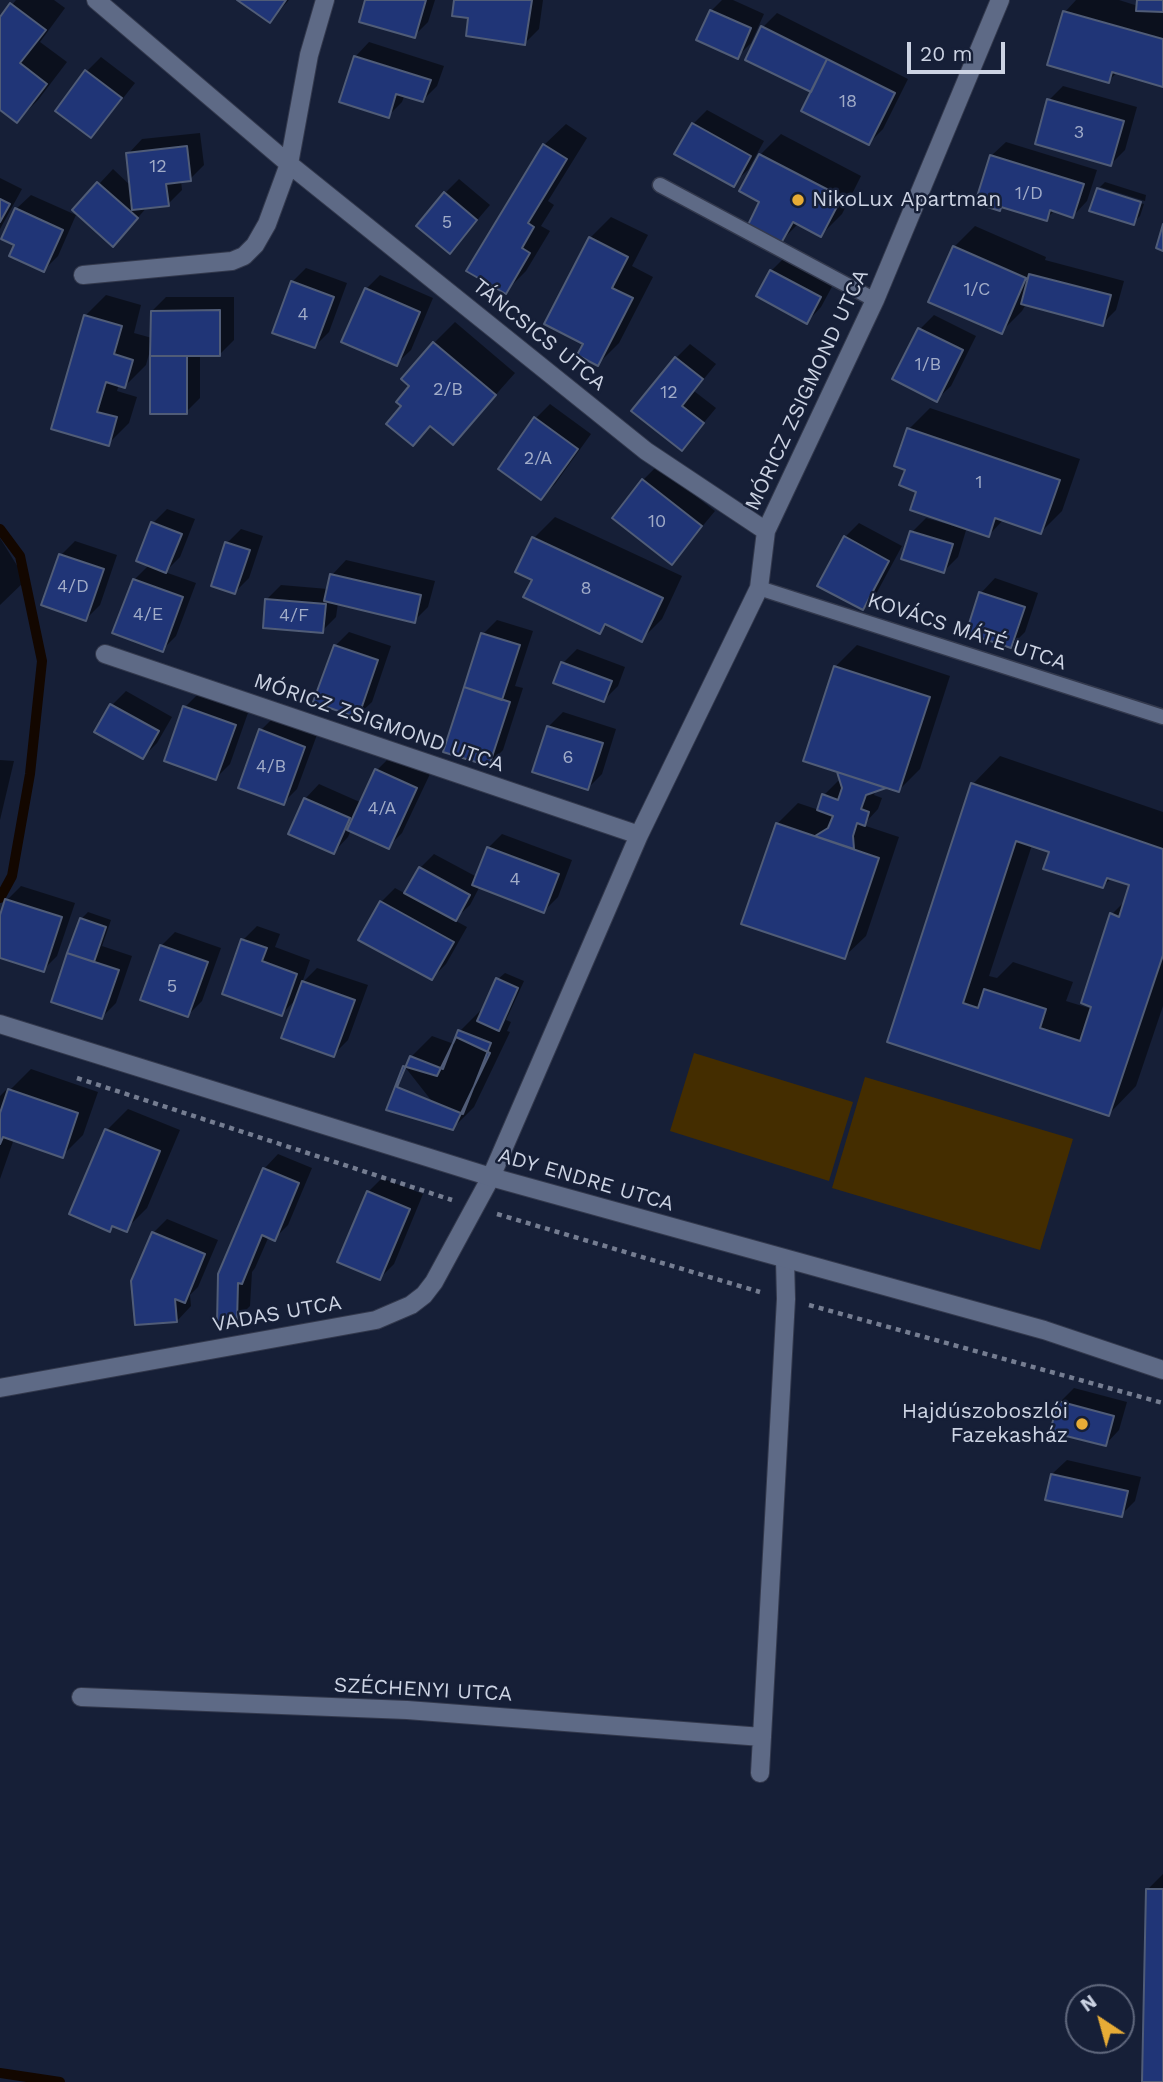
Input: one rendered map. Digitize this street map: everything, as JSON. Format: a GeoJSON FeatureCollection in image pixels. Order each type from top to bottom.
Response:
{"type":"FeatureCollection","features":[{"type":"Feature","properties":{"kind":"street","name":"TÁNCSICS UTCA"},"geometry":{"type":"LineString","coordinates":[[96,0],[289,164],[646,452],[766,531]]}},
{"type":"Feature","properties":{"kind":"street"},"geometry":{"type":"LineString","coordinates":[[83,275],[232,261],[244,256],[256,245],[267,224],[289,164],[309,55],[325,0]]}},
{"type":"Feature","properties":{"kind":"street","name":"MÓRICZ ZSIGMOND UTCA"},"geometry":{"type":"LineString","coordinates":[[491,1177],[639,835],[759,588],[766,531],[875,300],[1000,0]]}},
{"type":"Feature","properties":{"kind":"street","name":"MÓRICZ ZSIGMOND UTCA"},"geometry":{"type":"LineString","coordinates":[[104,654],[639,835]]}},
{"type":"Feature","properties":{"kind":"street","name":"ADY ENDRE UTCA"},"geometry":{"type":"LineString","coordinates":[[0,1024],[491,1177],[785,1261],[1044,1330],[1163,1370]]}},
{"type":"Feature","properties":{"kind":"street","name":"VADAS UTCA"},"geometry":{"type":"LineString","coordinates":[[0,1388],[376,1320],[397,1312],[424,1295],[434,1282],[491,1177]]}},
{"type":"Feature","properties":{"kind":"street"},"geometry":{"type":"LineString","coordinates":[[760,1773],[786,1299],[785,1261]]}},
{"type":"Feature","properties":{"kind":"street","name":"SZÉCHENYI UTCA"},"geometry":{"type":"LineString","coordinates":[[81,1697],[407,1710],[762,1737]]}},
{"type":"Feature","properties":{"kind":"lane"},"geometry":{"type":"LineString","coordinates":[[660,185],[875,300]]}},
{"type":"Feature","properties":{"kind":"lane","name":"KOVÁCS MÁTÉ UTCA"},"geometry":{"type":"LineString","coordinates":[[759,588],[1163,717]]}},
{"type":"Feature","properties":{"kind":"path"},"geometry":{"type":"LineString","coordinates":[[66,1074],[474,1208],[786,1299],[1163,1403]]}},
{"type":"Feature","properties":{"kind":"shaded area"},"geometry":{"type":"Polygon","coordinates":[[[694,1053],[853,1102],[829,1181],[670,1131],[694,1053]]]}},
{"type":"Feature","properties":{"kind":"shaded area"},"geometry":{"type":"Polygon","coordinates":[[[865,1077],[1073,1139],[1040,1250],[832,1188],[865,1077]]]}},
{"type":"Feature","properties":{"kind":"building"},"geometry":{"type":"Polygon","coordinates":[[[237,0],[286,0],[270,23],[237,0]]]}},
{"type":"Feature","properties":{"kind":"building"},"geometry":{"type":"Polygon","coordinates":[[[365,0],[426,0],[415,38],[359,22],[365,0]]]}},
{"type":"Feature","properties":{"kind":"building"},"geometry":{"type":"Polygon","coordinates":[[[454,0],[532,0],[525,45],[466,36],[468,18],[452,16],[454,0]]]}},
{"type":"Feature","properties":{"kind":"building"},"geometry":{"type":"Polygon","coordinates":[[[1137,0],[1163,0],[1163,12],[1136,11],[1137,0]]]}},
{"type":"Feature","properties":{"kind":"building"},"geometry":{"type":"Polygon","coordinates":[[[10,3],[46,30],[20,63],[47,84],[17,123],[0,110],[0,17],[10,3]]]}},
{"type":"Feature","properties":{"kind":"building"},"geometry":{"type":"Polygon","coordinates":[[[710,10],[751,28],[738,59],[696,40],[710,10]]]}},
{"type":"Feature","properties":{"kind":"building"},"geometry":{"type":"Polygon","coordinates":[[[1063,11],[1163,39],[1163,87],[1112,72],[1109,83],[1047,65],[1063,11]]]}},
{"type":"Feature","properties":{"kind":"building"},"geometry":{"type":"Polygon","coordinates":[[[761,26],[827,59],[811,92],[745,60],[761,26]]]}},
{"type":"Feature","properties":{"kind":"building"},"geometry":{"type":"Polygon","coordinates":[[[354,56],[431,80],[423,102],[396,94],[389,118],[339,102],[354,56]]]}},
{"type":"Feature","properties":{"kind":"building"},"geometry":{"type":"Polygon","coordinates":[[[827,59],[895,93],[869,145],[801,111],[827,59]]]}},
{"type":"Feature","properties":{"kind":"building"},"geometry":{"type":"Polygon","coordinates":[[[85,70],[122,98],[91,138],[55,111],[85,70]]]}},
{"type":"Feature","properties":{"kind":"building"},"geometry":{"type":"Polygon","coordinates":[[[1047,99],[1124,121],[1111,166],[1035,144],[1047,99]]]}},
{"type":"Feature","properties":{"kind":"building"},"geometry":{"type":"Polygon","coordinates":[[[692,123],[751,156],[734,187],[674,154],[692,123]]]}},
{"type":"Feature","properties":{"kind":"building"},"geometry":{"type":"Polygon","coordinates":[[[543,144],[567,159],[528,223],[534,227],[522,248],[530,253],[506,294],[466,271],[543,144]]]}},
{"type":"Feature","properties":{"kind":"building"},"geometry":{"type":"Polygon","coordinates":[[[187,146],[191,181],[166,184],[169,206],[132,210],[126,153],[187,146]]]}},
{"type":"Feature","properties":{"kind":"building","name":"NikoLux Apartman"},"geometry":{"type":"Polygon","coordinates":[[[759,154],[842,197],[821,237],[793,222],[780,245],[747,227],[759,202],[739,191],[759,154]]]}},
{"type":"Feature","properties":{"kind":"building"},"geometry":{"type":"Polygon","coordinates":[[[990,155],[1084,184],[1073,218],[1050,210],[1047,221],[1001,207],[1000,211],[975,203],[990,155]]]}},
{"type":"Feature","properties":{"kind":"building"},"geometry":{"type":"Polygon","coordinates":[[[97,182],[138,218],[113,247],[72,210],[97,182]]]}},
{"type":"Feature","properties":{"kind":"building"},"geometry":{"type":"Polygon","coordinates":[[[1097,188],[1141,202],[1134,225],[1089,211],[1097,188]]]}},
{"type":"Feature","properties":{"kind":"building"},"geometry":{"type":"Polygon","coordinates":[[[444,192],[477,220],[450,254],[416,226],[444,192]]]}},
{"type":"Feature","properties":{"kind":"building"},"geometry":{"type":"Polygon","coordinates":[[[0,199],[10,204],[0,222],[0,199]]]}},
{"type":"Feature","properties":{"kind":"building"},"geometry":{"type":"Polygon","coordinates":[[[15,208],[63,230],[44,272],[9,256],[14,245],[1,239],[15,208]]]}},
{"type":"Feature","properties":{"kind":"building"},"geometry":{"type":"Polygon","coordinates":[[[1163,224],[1163,251],[1156,248],[1163,224]]]}},
{"type":"Feature","properties":{"kind":"building"},"geometry":{"type":"Polygon","coordinates":[[[589,237],[628,257],[612,288],[633,298],[598,366],[577,355],[583,344],[544,324],[589,237]]]}},
{"type":"Feature","properties":{"kind":"building"},"geometry":{"type":"Polygon","coordinates":[[[953,246],[1026,278],[1002,334],[928,302],[953,246]]]}},
{"type":"Feature","properties":{"kind":"building"},"geometry":{"type":"Polygon","coordinates":[[[770,270],[821,297],[807,324],[756,296],[770,270]]]}},
{"type":"Feature","properties":{"kind":"building"},"geometry":{"type":"Polygon","coordinates":[[[1029,274],[1111,295],[1103,326],[1021,304],[1029,274]]]}},
{"type":"Feature","properties":{"kind":"building"},"geometry":{"type":"Polygon","coordinates":[[[291,281],[334,297],[315,348],[272,333],[291,281]]]}},
{"type":"Feature","properties":{"kind":"building"},"geometry":{"type":"Polygon","coordinates":[[[365,288],[420,312],[397,366],[341,342],[365,288]]]}},
{"type":"Feature","properties":{"kind":"building"},"geometry":{"type":"Polygon","coordinates":[[[220,310],[220,356],[150,356],[151,311],[220,310]]]}},
{"type":"Feature","properties":{"kind":"building"},"geometry":{"type":"Polygon","coordinates":[[[84,315],[122,326],[114,354],[133,360],[125,388],[106,382],[97,412],[117,417],[109,446],[51,429],[84,315]]]}},
{"type":"Feature","properties":{"kind":"building"},"geometry":{"type":"Polygon","coordinates":[[[918,328],[963,350],[937,402],[892,379],[918,328]]]}},
{"type":"Feature","properties":{"kind":"building"},"geometry":{"type":"Polygon","coordinates":[[[433,342],[496,395],[453,445],[430,426],[413,446],[386,424],[401,406],[396,402],[409,386],[401,379],[433,342]]]}},
{"type":"Feature","properties":{"kind":"building"},"geometry":{"type":"Polygon","coordinates":[[[150,356],[187,356],[187,414],[150,414],[150,356]]]}},
{"type":"Feature","properties":{"kind":"building"},"geometry":{"type":"Polygon","coordinates":[[[675,357],[703,379],[682,406],[704,423],[682,451],[631,411],[675,357]]]}},
{"type":"Feature","properties":{"kind":"building"},"geometry":{"type":"Polygon","coordinates":[[[534,417],[578,449],[541,500],[498,469],[534,417]]]}},
{"type":"Feature","properties":{"kind":"building"},"geometry":{"type":"Polygon","coordinates":[[[907,428],[1060,480],[1041,534],[995,518],[989,537],[910,510],[916,492],[899,485],[905,470],[894,466],[907,428]]]}},
{"type":"Feature","properties":{"kind":"building"},"geometry":{"type":"Polygon","coordinates":[[[642,479],[702,526],[672,565],[612,518],[642,479]]]}},
{"type":"Feature","properties":{"kind":"building"},"geometry":{"type":"Polygon","coordinates":[[[151,522],[182,534],[166,573],[136,561],[151,522]]]}},
{"type":"Feature","properties":{"kind":"building"},"geometry":{"type":"Polygon","coordinates":[[[910,531],[953,544],[944,573],[901,559],[910,531]]]}},
{"type":"Feature","properties":{"kind":"building"},"geometry":{"type":"Polygon","coordinates":[[[844,536],[889,561],[863,610],[817,586],[844,536]]]}},
{"type":"Feature","properties":{"kind":"building"},"geometry":{"type":"Polygon","coordinates":[[[532,537],[663,598],[642,642],[605,624],[600,634],[523,597],[532,580],[515,572],[532,537]]]}},
{"type":"Feature","properties":{"kind":"building"},"geometry":{"type":"Polygon","coordinates":[[[225,542],[250,550],[235,594],[211,586],[225,542]]]}},
{"type":"Feature","properties":{"kind":"building"},"geometry":{"type":"Polygon","coordinates":[[[59,554],[104,569],[86,621],[41,605],[59,554]]]}},
{"type":"Feature","properties":{"kind":"building"},"geometry":{"type":"Polygon","coordinates":[[[330,574],[421,595],[415,623],[324,601],[330,574]]]}},
{"type":"Feature","properties":{"kind":"building"},"geometry":{"type":"Polygon","coordinates":[[[133,579],[183,597],[163,652],[112,633],[133,579]]]}},
{"type":"Feature","properties":{"kind":"building"},"geometry":{"type":"Polygon","coordinates":[[[979,592],[1025,607],[1011,648],[966,633],[979,592]]]}},
{"type":"Feature","properties":{"kind":"building"},"geometry":{"type":"Polygon","coordinates":[[[265,599],[326,604],[323,633],[263,628],[265,599]]]}},
{"type":"Feature","properties":{"kind":"building"},"geometry":{"type":"Polygon","coordinates":[[[481,633],[520,645],[502,700],[464,687],[481,633]]]}},
{"type":"Feature","properties":{"kind":"building"},"geometry":{"type":"Polygon","coordinates":[[[334,645],[378,660],[358,718],[313,702],[334,645]]]}},
{"type":"Feature","properties":{"kind":"building"},"geometry":{"type":"Polygon","coordinates":[[[561,662],[612,681],[604,702],[553,683],[561,662]]]}},
{"type":"Feature","properties":{"kind":"building"},"geometry":{"type":"Polygon","coordinates":[[[834,666],[930,697],[899,792],[803,761],[834,666]]]}},
{"type":"Feature","properties":{"kind":"building"},"geometry":{"type":"Polygon","coordinates":[[[464,687],[510,702],[489,766],[443,752],[464,687]]]}},
{"type":"Feature","properties":{"kind":"building"},"geometry":{"type":"Polygon","coordinates":[[[110,704],[159,731],[143,759],[94,732],[110,704]]]}},
{"type":"Feature","properties":{"kind":"building"},"geometry":{"type":"Polygon","coordinates":[[[183,706],[236,725],[216,780],[164,761],[183,706]]]}},
{"type":"Feature","properties":{"kind":"building"},"geometry":{"type":"Polygon","coordinates":[[[547,726],[603,743],[588,790],[532,772],[547,726]]]}},
{"type":"Feature","properties":{"kind":"building"},"geometry":{"type":"Polygon","coordinates":[[[259,729],[305,747],[284,805],[238,788],[259,729]]]}},
{"type":"Feature","properties":{"kind":"building"},"geometry":{"type":"Polygon","coordinates":[[[375,769],[417,788],[389,849],[347,830],[375,769]]]}},
{"type":"Feature","properties":{"kind":"building"},"geometry":{"type":"Polygon","coordinates":[[[837,772],[886,788],[866,795],[861,809],[869,812],[865,826],[857,823],[853,836],[854,849],[815,836],[828,828],[833,816],[817,810],[822,794],[838,800],[842,788],[837,772]]]}},
{"type":"Feature","properties":{"kind":"building"},"geometry":{"type":"Polygon","coordinates":[[[971,783],[1163,849],[1163,955],[1109,1116],[887,1042],[971,783]],[[1016,841],[963,1003],[978,1008],[984,989],[1046,1009],[1040,1028],[1080,1041],[1091,1007],[1081,1003],[1110,913],[1119,917],[1129,885],[1107,878],[1103,888],[1043,869],[1049,852],[1016,841]]]}},
{"type":"Feature","properties":{"kind":"building"},"geometry":{"type":"Polygon","coordinates":[[[304,798],[350,818],[334,854],[288,834],[304,798]]]}},
{"type":"Feature","properties":{"kind":"building"},"geometry":{"type":"Polygon","coordinates":[[[776,823],[879,858],[845,959],[741,924],[776,823]]]}},
{"type":"Feature","properties":{"kind":"building"},"geometry":{"type":"Polygon","coordinates":[[[487,847],[559,874],[544,913],[472,885],[487,847]]]}},
{"type":"Feature","properties":{"kind":"building"},"geometry":{"type":"Polygon","coordinates":[[[419,867],[470,895],[456,921],[404,893],[419,867]]]}},
{"type":"Feature","properties":{"kind":"building"},"geometry":{"type":"Polygon","coordinates":[[[5,899],[62,917],[44,972],[0,958],[0,915],[5,899]]]}},
{"type":"Feature","properties":{"kind":"building"},"geometry":{"type":"Polygon","coordinates":[[[380,901],[454,942],[432,980],[358,940],[380,901]]]}},
{"type":"Feature","properties":{"kind":"building"},"geometry":{"type":"Polygon","coordinates":[[[80,918],[106,927],[94,962],[67,953],[80,918]]]}},
{"type":"Feature","properties":{"kind":"building"},"geometry":{"type":"Polygon","coordinates":[[[241,939],[267,948],[262,961],[297,974],[282,1016],[222,994],[241,939]]]}},
{"type":"Feature","properties":{"kind":"building"},"geometry":{"type":"Polygon","coordinates":[[[160,945],[208,962],[188,1017],[140,1000],[160,945]]]}},
{"type":"Feature","properties":{"kind":"building"},"geometry":{"type":"Polygon","coordinates":[[[67,953],[119,970],[102,1019],[51,1002],[67,953]]]}},
{"type":"Feature","properties":{"kind":"building"},"geometry":{"type":"Polygon","coordinates":[[[496,978],[518,988],[499,1031],[477,1021],[496,978]]]}},
{"type":"Feature","properties":{"kind":"building"},"geometry":{"type":"Polygon","coordinates":[[[302,981],[355,1000],[334,1057],[281,1038],[302,981]]]}},
{"type":"Feature","properties":{"kind":"building"},"geometry":{"type":"Polygon","coordinates":[[[458,1030],[491,1043],[463,1114],[397,1087],[410,1056],[443,1069],[458,1030]]]}},
{"type":"Feature","properties":{"kind":"building"},"geometry":{"type":"Polygon","coordinates":[[[456,1037],[490,1053],[453,1130],[386,1110],[403,1066],[437,1076],[456,1037]]]}},
{"type":"Feature","properties":{"kind":"building"},"geometry":{"type":"Polygon","coordinates":[[[8,1089],[78,1113],[63,1158],[3,1137],[0,1144],[0,1113],[8,1089]]]}},
{"type":"Feature","properties":{"kind":"building"},"geometry":{"type":"Polygon","coordinates":[[[105,1129],[160,1151],[127,1232],[112,1226],[110,1232],[69,1214],[105,1129]]]}},
{"type":"Feature","properties":{"kind":"building"},"geometry":{"type":"Polygon","coordinates":[[[263,1168],[299,1183],[275,1241],[262,1235],[242,1284],[238,1283],[237,1322],[217,1325],[218,1274],[263,1168]]]}},
{"type":"Feature","properties":{"kind":"building"},"geometry":{"type":"Polygon","coordinates":[[[367,1191],[410,1209],[380,1280],[337,1262],[367,1191]]]}},
{"type":"Feature","properties":{"kind":"building"},"geometry":{"type":"Polygon","coordinates":[[[152,1232],[205,1254],[185,1303],[175,1299],[177,1322],[135,1325],[131,1281],[152,1232]]]}},
{"type":"Feature","properties":{"kind":"building","name":"Hajdúszoboszlói Fazekasház"},"geometry":{"type":"Polygon","coordinates":[[[1058,1401],[1114,1416],[1106,1446],[1050,1432],[1058,1401]]]}},
{"type":"Feature","properties":{"kind":"building"},"geometry":{"type":"Polygon","coordinates":[[[1051,1474],[1128,1491],[1122,1517],[1045,1500],[1051,1474]]]}},
{"type":"Feature","properties":{"kind":"building"},"geometry":{"type":"Polygon","coordinates":[[[1146,1889],[1163,1889],[1163,2082],[1142,2082],[1146,1889]]]}},
{"type":"Feature","properties":{"kind":"waterway"},"geometry":{"type":"LineString","coordinates":[[0,529],[20,556],[42,661],[30,774],[12,876],[0,898]]}},
{"type":"Feature","properties":{"kind":"waterway"},"geometry":{"type":"LineString","coordinates":[[0,2073],[60,2082]]}},
{"type":"Feature","properties":{"kind":"place","name":"NikoLux Apartman"},"geometry":{"type":"Point","coordinates":[798,200]}},
{"type":"Feature","properties":{"kind":"place","name":"Hajdúszoboszlói Fazekasház"},"geometry":{"type":"Point","coordinates":[1082,1424]}}]}
